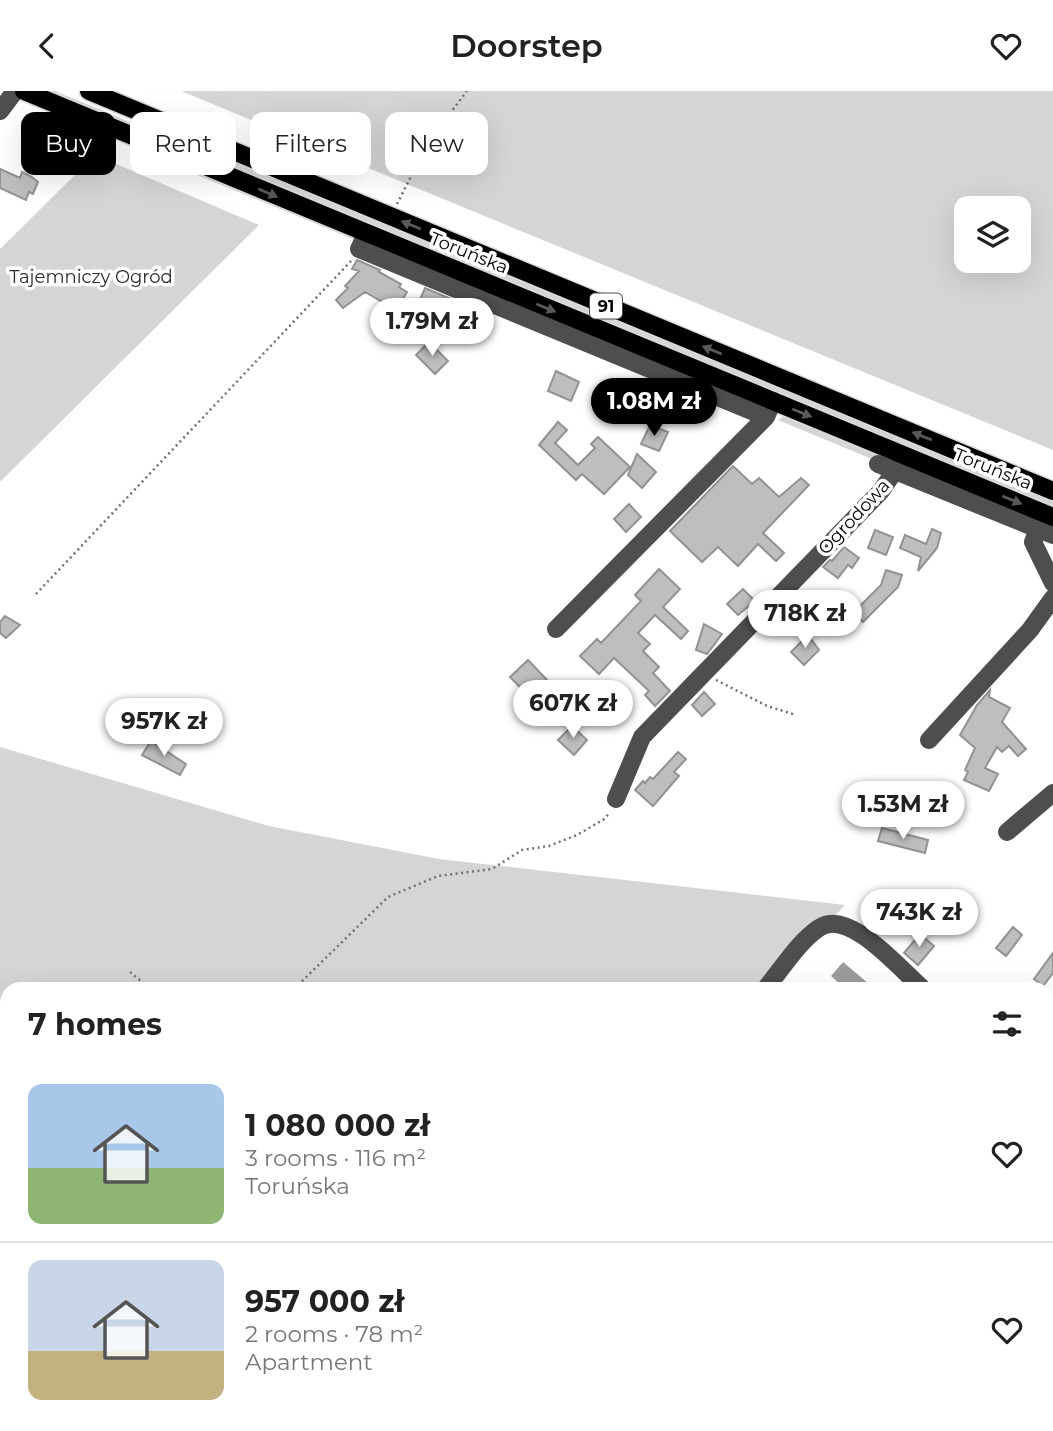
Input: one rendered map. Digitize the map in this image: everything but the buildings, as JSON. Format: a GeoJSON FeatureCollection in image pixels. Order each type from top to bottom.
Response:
{"type":"FeatureCollection","features":[{"type":"Feature","properties":{"kind":"main road","name":"Toruńska"},"geometry":{"type":"LineString","coordinates":[[24,91],[363,241],[1047,523]]}},
{"type":"Feature","properties":{"kind":"main road","name":"Toruńska"},"geometry":{"type":"LineString","coordinates":[[89,91],[1053,491]]}},
{"type":"Feature","properties":{"kind":"street"},"geometry":{"type":"LineString","coordinates":[[0,111],[15,91]]}},
{"type":"Feature","properties":{"kind":"street"},"geometry":{"type":"LineString","coordinates":[[556,629],[770,409]]}},
{"type":"Feature","properties":{"kind":"street"},"geometry":{"type":"LineString","coordinates":[[878,464],[900,463]]}},
{"type":"Feature","properties":{"kind":"street","name":"Ogrodowa"},"geometry":{"type":"LineString","coordinates":[[616,799],[642,737],[881,491],[900,463]]}},
{"type":"Feature","properties":{"kind":"street"},"geometry":{"type":"LineString","coordinates":[[1047,523],[1033,542],[1053,583]]}},
{"type":"Feature","properties":{"kind":"street"},"geometry":{"type":"LineString","coordinates":[[929,740],[1030,629],[1053,598]]}},
{"type":"Feature","properties":{"kind":"street"},"geometry":{"type":"LineString","coordinates":[[1007,832],[1053,793]]}},
{"type":"Feature","properties":{"kind":"street"},"geometry":{"type":"LineString","coordinates":[[771,982],[810,936],[819,928],[836,922],[853,928],[915,982]]}},
{"type":"Feature","properties":{"kind":"path"},"geometry":{"type":"LineString","coordinates":[[391,217],[429,141],[467,91]]}},
{"type":"Feature","properties":{"kind":"path"},"geometry":{"type":"LineString","coordinates":[[36,594],[363,241]]}},
{"type":"Feature","properties":{"kind":"path"},"geometry":{"type":"LineString","coordinates":[[704,675],[767,706],[796,715]]}},
{"type":"Feature","properties":{"kind":"path"},"geometry":{"type":"LineString","coordinates":[[301,982],[388,897],[438,876],[492,869],[522,850],[549,846],[577,835],[607,818],[616,799]]}},
{"type":"Feature","properties":{"kind":"path"},"geometry":{"type":"LineString","coordinates":[[130,972],[142,982]]}},
{"type":"Feature","properties":{"kind":"green space"},"geometry":{"type":"Polygon","coordinates":[[[46,91],[55,91],[105,112],[97,112],[46,91]]]}},
{"type":"Feature","properties":{"kind":"green space"},"geometry":{"type":"Polygon","coordinates":[[[181,91],[1053,91],[1053,450],[385,175],[488,175],[488,112],[385,112],[385,175],[371,169],[371,112],[250,112],[250,119],[181,91]]]}},
{"type":"Feature","properties":{"kind":"green space"},"geometry":{"type":"Polygon","coordinates":[[[116,116],[130,122],[130,126],[116,120],[116,116]]]}},
{"type":"Feature","properties":{"kind":"green space"},"geometry":{"type":"Polygon","coordinates":[[[236,161],[250,167],[250,175],[270,175],[1053,499],[1053,508],[236,170],[236,161]]]}},
{"type":"Feature","properties":{"kind":"green space","name":"Tajemniczy Ogród"},"geometry":{"type":"Polygon","coordinates":[[[116,164],[130,170],[130,175],[142,175],[259,225],[0,482],[0,249],[75,175],[116,175],[116,164]]]}},
{"type":"Feature","properties":{"kind":"green space"},"geometry":{"type":"Polygon","coordinates":[[[197,175],[209,175],[348,233],[353,239],[197,175]]]}},
{"type":"Feature","properties":{"kind":"green space"},"geometry":{"type":"Polygon","coordinates":[[[785,415],[893,460],[879,462],[778,420],[785,415]]]}},
{"type":"Feature","properties":{"kind":"green space"},"geometry":{"type":"Polygon","coordinates":[[[0,747],[269,826],[439,859],[845,905],[775,982],[0,982],[0,747]]]}},
{"type":"Feature","properties":{"kind":"shaded area"},"geometry":{"type":"Polygon","coordinates":[[[843,962],[867,982],[838,982],[831,976],[843,962]]]}}]}
